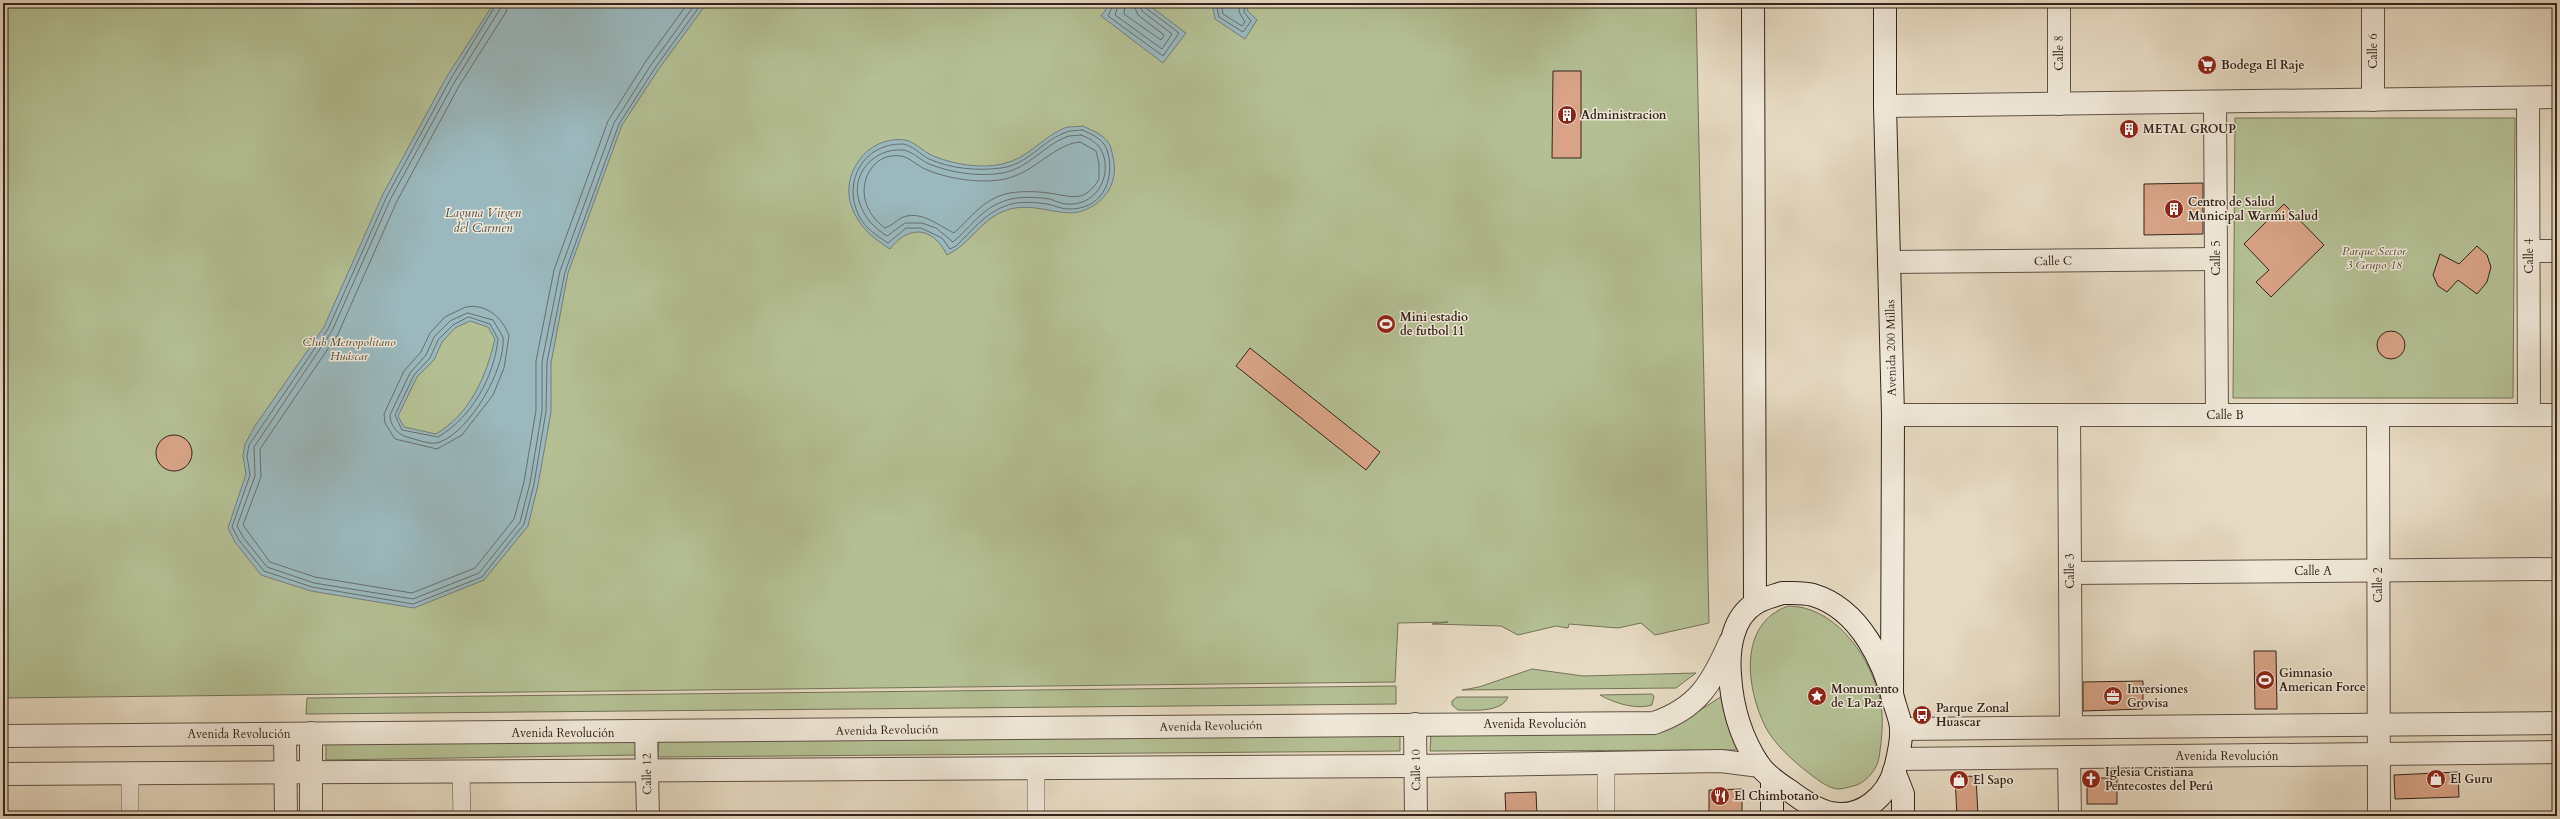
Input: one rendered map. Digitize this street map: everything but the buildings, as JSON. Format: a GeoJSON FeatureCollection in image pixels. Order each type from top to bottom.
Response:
{"type":"FeatureCollection","features":[{"type":"Feature","properties":{"kind":"street"},"geometry":{"type":"LineString","coordinates":[[1730,642],[1729,662],[1732,696],[1742,735],[1766,772],[1808,803],[1831,813],[1851,814],[1870,806],[1885,792],[1896,765],[1901,729],[1886,673],[1867,638],[1844,614],[1828,602],[1813,595],[1782,593],[1755,603],[1753,3]]}},
{"type":"Feature","properties":{"kind":"street","name":"Avenida 200 Millas"},"geometry":{"type":"LineString","coordinates":[[1885,3],[1885,106],[1893,415],[1892,694]]}},
{"type":"Feature","properties":{"kind":"street","name":"Calle 8"},"geometry":{"type":"LineString","coordinates":[[2058,3],[2059,104]]}},
{"type":"Feature","properties":{"kind":"street","name":"Calle 6"},"geometry":{"type":"LineString","coordinates":[[2373,3],[2373,100]]}},
{"type":"Feature","properties":{"kind":"street"},"geometry":{"type":"LineString","coordinates":[[1885,106],[2557,97]]}},
{"type":"Feature","properties":{"kind":"street","name":"Calle 4"},"geometry":{"type":"LineString","coordinates":[[2528,98],[2530,415]]}},
{"type":"Feature","properties":{"kind":"street","name":"Calle 5"},"geometry":{"type":"LineString","coordinates":[[2215,102],[2217,415]]}},
{"type":"Feature","properties":{"kind":"street"},"geometry":{"type":"LineString","coordinates":[[2529,251],[2557,251]]}},
{"type":"Feature","properties":{"kind":"street","name":"Calle C"},"geometry":{"type":"LineString","coordinates":[[1889,262],[2216,259]]}},
{"type":"Feature","properties":{"kind":"street","name":"Calle B"},"geometry":{"type":"LineString","coordinates":[[1893,415],[2557,415]]}},
{"type":"Feature","properties":{"kind":"street","name":"Calle 3"},"geometry":{"type":"LineString","coordinates":[[2069,415],[2071,728]]}},
{"type":"Feature","properties":{"kind":"street","name":"Calle 2"},"geometry":{"type":"LineString","coordinates":[[2378,415],[2379,816]]}},
{"type":"Feature","properties":{"kind":"street","name":"Calle A"},"geometry":{"type":"LineString","coordinates":[[2070,573],[2557,568]]}},
{"type":"Feature","properties":{"kind":"street","name":"Avenida Revolución"},"geometry":{"type":"LineString","coordinates":[[3,736],[1654,723],[1672,717],[1694,702],[1708,686],[1740,620],[1755,603]]}},
{"type":"Feature","properties":{"kind":"street"},"geometry":{"type":"LineString","coordinates":[[1901,729],[2557,723]]}},
{"type":"Feature","properties":{"kind":"street","name":"Calle 10"},"geometry":{"type":"LineString","coordinates":[[1415,724],[1416,816]]}},
{"type":"Feature","properties":{"kind":"street","name":"Calle 12"},"geometry":{"type":"LineString","coordinates":[[646,732],[648,816]]}},
{"type":"Feature","properties":{"kind":"street"},"geometry":{"type":"LineString","coordinates":[[311,733],[312,816]]}},
{"type":"Feature","properties":{"kind":"street"},"geometry":{"type":"LineString","coordinates":[[285,734],[286,816]]}},
{"type":"Feature","properties":{"kind":"street","name":"Avenida Revolución"},"geometry":{"type":"LineString","coordinates":[[1896,765],[2069,757],[2557,752]]}},
{"type":"Feature","properties":{"kind":"street"},"geometry":{"type":"LineString","coordinates":[[2069,757],[2070,816]]}},
{"type":"Feature","properties":{"kind":"street"},"geometry":{"type":"LineString","coordinates":[[3,774],[1036,769],[1416,766],[1720,761],[1766,772]]}},
{"type":"Feature","properties":{"kind":"street"},"geometry":{"type":"LineString","coordinates":[[1606,763],[1606,816]]}},
{"type":"Feature","properties":{"kind":"street"},"geometry":{"type":"LineString","coordinates":[[1896,765],[1903,794],[1903,816]]}},
{"type":"Feature","properties":{"kind":"street"},"geometry":{"type":"LineString","coordinates":[[1036,769],[1036,816]]}},
{"type":"Feature","properties":{"kind":"street"},"geometry":{"type":"LineString","coordinates":[[461,772],[462,816]]}},
{"type":"Feature","properties":{"kind":"street"},"geometry":{"type":"LineString","coordinates":[[1766,772],[1772,816]]}},
{"type":"Feature","properties":{"kind":"street"},"geometry":{"type":"LineString","coordinates":[[130,773],[130,816]]}},
{"type":"Feature","properties":{"kind":"green space","name":"Club Metropolitano Huáscar"},"geometry":{"type":"Polygon","coordinates":[[[3,3],[1696,3],[1709,623],[1655,635],[1641,623],[1618,628],[1569,624],[1568,628],[1556,626],[1518,635],[1501,626],[1432,624],[1448,622],[1398,623],[1395,682],[3,698],[3,3]]]}},
{"type":"Feature","properties":{"kind":"green space","name":"Parque Sector 3 Grupo 18"},"geometry":{"type":"Polygon","coordinates":[[[2235,118],[2515,118],[2513,398],[2233,398],[2235,118]]]}},
{"type":"Feature","properties":{"kind":"green space"},"geometry":{"type":"Polygon","coordinates":[[[1788,606],[1804,608],[1820,614],[1833,623],[1846,634],[1857,647],[1873,677],[1882,708],[1882,733],[1879,758],[1871,774],[1857,785],[1843,789],[1835,789],[1824,784],[1810,774],[1779,746],[1769,733],[1758,710],[1751,676],[1751,658],[1754,642],[1761,627],[1772,615],[1788,606]]]}},
{"type":"Feature","properties":{"kind":"green space"},"geometry":{"type":"Polygon","coordinates":[[[1532,669],[1583,676],[1696,673],[1676,688],[1462,690],[1479,687],[1532,669]]]}},
{"type":"Feature","properties":{"kind":"green space"},"geometry":{"type":"Polygon","coordinates":[[[1396,686],[1396,704],[306,714],[307,698],[1396,686]]]}},
{"type":"Feature","properties":{"kind":"green space"},"geometry":{"type":"Polygon","coordinates":[[[1652,694],[1654,696],[1652,705],[1639,707],[1618,703],[1600,695],[1652,694]]]}},
{"type":"Feature","properties":{"kind":"green space"},"geometry":{"type":"Polygon","coordinates":[[[1722,696],[1739,747],[1735,750],[1430,751],[1431,733],[1691,716],[1722,696]]]}},
{"type":"Feature","properties":{"kind":"green space"},"geometry":{"type":"Polygon","coordinates":[[[1457,697],[1508,697],[1500,706],[1486,710],[1458,710],[1452,705],[1452,701],[1457,697]]]}},
{"type":"Feature","properties":{"kind":"green space"},"geometry":{"type":"Polygon","coordinates":[[[1400,733],[1400,751],[658,757],[659,740],[1400,733]]]}},
{"type":"Feature","properties":{"kind":"green space"},"geometry":{"type":"Polygon","coordinates":[[[638,738],[638,755],[326,760],[326,742],[638,738]]]}},
{"type":"Feature","properties":{"kind":"water","name":"Laguna Virgen del Carmen"},"geometry":{"type":"Polygon","coordinates":[[[494,3],[707,3],[658,70],[622,125],[568,273],[551,363],[551,412],[538,485],[528,526],[484,580],[414,608],[311,591],[261,575],[235,542],[228,528],[246,474],[243,456],[245,444],[255,426],[324,327],[383,194],[446,78],[494,3]],[[470,321],[455,328],[442,342],[434,360],[417,377],[398,416],[404,427],[436,434],[448,426],[458,416],[475,393],[487,367],[495,339],[488,327],[470,321]]]}},
{"type":"Feature","properties":{"kind":"water"},"geometry":{"type":"Polygon","coordinates":[[[1111,3],[1146,3],[1186,33],[1163,63],[1101,16],[1111,3]]]}},
{"type":"Feature","properties":{"kind":"water"},"geometry":{"type":"Polygon","coordinates":[[[1212,3],[1250,3],[1247,10],[1257,20],[1245,39],[1215,19],[1212,3]]]}},
{"type":"Feature","properties":{"kind":"water"},"geometry":{"type":"Polygon","coordinates":[[[1083,126],[1106,139],[1110,145],[1114,174],[1109,190],[1104,197],[1098,203],[1082,211],[1065,213],[1027,207],[1007,210],[990,219],[963,244],[947,255],[935,239],[928,234],[920,232],[905,235],[890,249],[878,241],[863,227],[852,208],[849,195],[849,183],[853,171],[859,160],[868,151],[879,144],[891,140],[905,140],[911,142],[931,155],[948,161],[966,165],[985,166],[1002,164],[1019,158],[1054,133],[1064,128],[1083,126]]]}},
{"type":"Feature","properties":{"kind":"place","name":"Bodega El Raje"},"geometry":{"type":"Point","coordinates":[2207,65]}},
{"type":"Feature","properties":{"kind":"place","name":"Administracion"},"geometry":{"type":"Point","coordinates":[1567,115]}},
{"type":"Feature","properties":{"kind":"place","name":"METAL GROUP"},"geometry":{"type":"Point","coordinates":[2129,129]}},
{"type":"Feature","properties":{"kind":"place","name":"Centro de Salud Municipal Warmi Salud"},"geometry":{"type":"Point","coordinates":[2174,209]}},
{"type":"Feature","properties":{"kind":"place","name":"Mini estadio de futbol 11"},"geometry":{"type":"Point","coordinates":[1386,324]}},
{"type":"Feature","properties":{"kind":"place","name":"Gimnasio American Force"},"geometry":{"type":"Point","coordinates":[2265,680]}},
{"type":"Feature","properties":{"kind":"place","name":"Monumento de La Paz"},"geometry":{"type":"Point","coordinates":[1817,696]}},
{"type":"Feature","properties":{"kind":"place","name":"Inversiones Grovisa"},"geometry":{"type":"Point","coordinates":[2113,696]}},
{"type":"Feature","properties":{"kind":"place","name":"Parque Zonal Huascar"},"geometry":{"type":"Point","coordinates":[1922,715]}},
{"type":"Feature","properties":{"kind":"place","name":"Iglesia Cristiana Pentecostes del Perú"},"geometry":{"type":"Point","coordinates":[2091,779]}},
{"type":"Feature","properties":{"kind":"place","name":"El Guru"},"geometry":{"type":"Point","coordinates":[2436,779]}},
{"type":"Feature","properties":{"kind":"place","name":"El Sapo"},"geometry":{"type":"Point","coordinates":[1959,780]}},
{"type":"Feature","properties":{"kind":"place","name":"El Chimbotano"},"geometry":{"type":"Point","coordinates":[1720,796]}}]}
